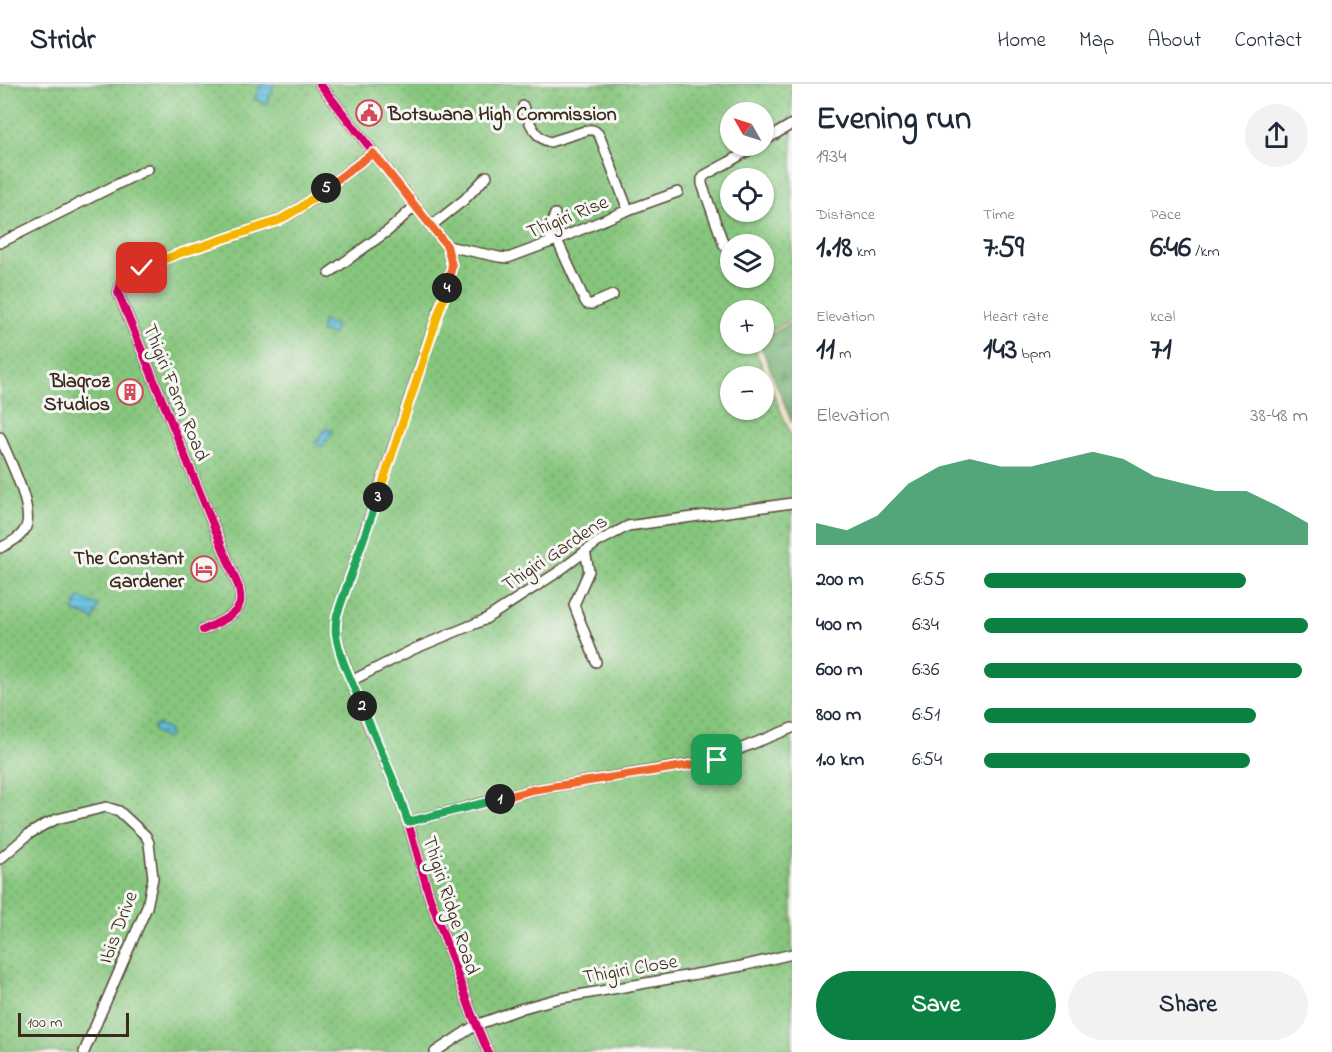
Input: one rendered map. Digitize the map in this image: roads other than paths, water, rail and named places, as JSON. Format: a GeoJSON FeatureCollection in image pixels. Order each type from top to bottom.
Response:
{"type":"FeatureCollection","features":[{"type":"Feature","properties":{"kind":"street"},"geometry":{"type":"LineString","coordinates":[[320,84],[447,246]]}},
{"type":"Feature","properties":{"kind":"street","name":"Thigiri Rise"},"geometry":{"type":"LineString","coordinates":[[447,246],[508,258],[628,210],[596,131],[588,130],[550,142],[546,141],[531,127],[523,106]]}},
{"type":"Feature","properties":{"kind":"street"},"geometry":{"type":"LineString","coordinates":[[774,135],[792,124]]}},
{"type":"Feature","properties":{"kind":"street","name":"Thigiri Farm Road"},"geometry":{"type":"LineString","coordinates":[[203,630],[234,613],[240,606],[239,588],[118,293],[119,287],[128,276],[142,268],[286,217],[373,153]]}},
{"type":"Feature","properties":{"kind":"street"},"geometry":{"type":"LineString","coordinates":[[720,234],[702,179],[705,175],[739,156]]}},
{"type":"Feature","properties":{"kind":"street"},"geometry":{"type":"LineString","coordinates":[[0,243],[148,169]]}},
{"type":"Feature","properties":{"kind":"street"},"geometry":{"type":"LineString","coordinates":[[431,226],[464,200],[487,176]]}},
{"type":"Feature","properties":{"kind":"street"},"geometry":{"type":"LineString","coordinates":[[628,210],[678,192]]}},
{"type":"Feature","properties":{"kind":"street"},"geometry":{"type":"LineString","coordinates":[[329,273],[389,230],[415,206]]}},
{"type":"Feature","properties":{"kind":"street"},"geometry":{"type":"LineString","coordinates":[[555,214],[550,229],[554,241],[587,304],[613,295]]}},
{"type":"Feature","properties":{"kind":"street","name":"Thigiri Ridge Road"},"geometry":{"type":"LineString","coordinates":[[447,246],[452,259],[450,277],[337,615],[336,635],[351,681],[397,789],[429,895],[488,1052]]}},
{"type":"Feature","properties":{"kind":"street"},"geometry":{"type":"LineString","coordinates":[[0,437],[27,504],[28,517],[26,528],[16,540],[0,548]]}},
{"type":"Feature","properties":{"kind":"street","name":"Thigiri Gardens"},"geometry":{"type":"LineString","coordinates":[[351,681],[414,650],[484,620],[555,574],[605,537],[628,526],[792,503]]}},
{"type":"Feature","properties":{"kind":"street"},"geometry":{"type":"LineString","coordinates":[[585,551],[589,572],[574,605],[596,662]]}},
{"type":"Feature","properties":{"kind":"street"},"geometry":{"type":"LineString","coordinates":[[408,822],[532,790],[710,761],[792,728]]}},
{"type":"Feature","properties":{"kind":"street","name":"Ibis Drive"},"geometry":{"type":"LineString","coordinates":[[0,859],[29,834],[44,825],[57,819],[106,807],[119,811],[146,836],[149,843],[153,878],[147,907],[84,1052]]}},
{"type":"Feature","properties":{"kind":"street","name":"Thigiri Close"},"geometry":{"type":"LineString","coordinates":[[435,1052],[476,1025],[523,1008],[556,999],[742,966],[792,954]]}},
{"type":"Feature","properties":{"kind":"water"},"geometry":{"type":"Polygon","coordinates":[[[261,84],[275,84],[266,104],[254,99],[261,84]]]}},
{"type":"Feature","properties":{"kind":"water"},"geometry":{"type":"Polygon","coordinates":[[[323,321],[336,325],[333,335],[320,331],[323,321]]]}},
{"type":"Feature","properties":{"kind":"water"},"geometry":{"type":"Polygon","coordinates":[[[327,427],[333,433],[322,447],[315,442],[327,427]]]}},
{"type":"Feature","properties":{"kind":"water"},"geometry":{"type":"Polygon","coordinates":[[[79,597],[99,606],[94,619],[73,611],[79,597]]]}},
{"type":"Feature","properties":{"kind":"water"},"geometry":{"type":"Polygon","coordinates":[[[156,725],[169,730],[168,738],[163,738],[155,732],[153,727],[156,725]]]}},
{"type":"Feature","properties":{"kind":"place","name":"Botswana High Commission"},"geometry":{"type":"Point","coordinates":[369,113]}},
{"type":"Feature","properties":{"kind":"place","name":"Blaqroz Studios"},"geometry":{"type":"Point","coordinates":[130,392]}},
{"type":"Feature","properties":{"kind":"place","name":"The Constant Gardener"},"geometry":{"type":"Point","coordinates":[204,569]}}]}
